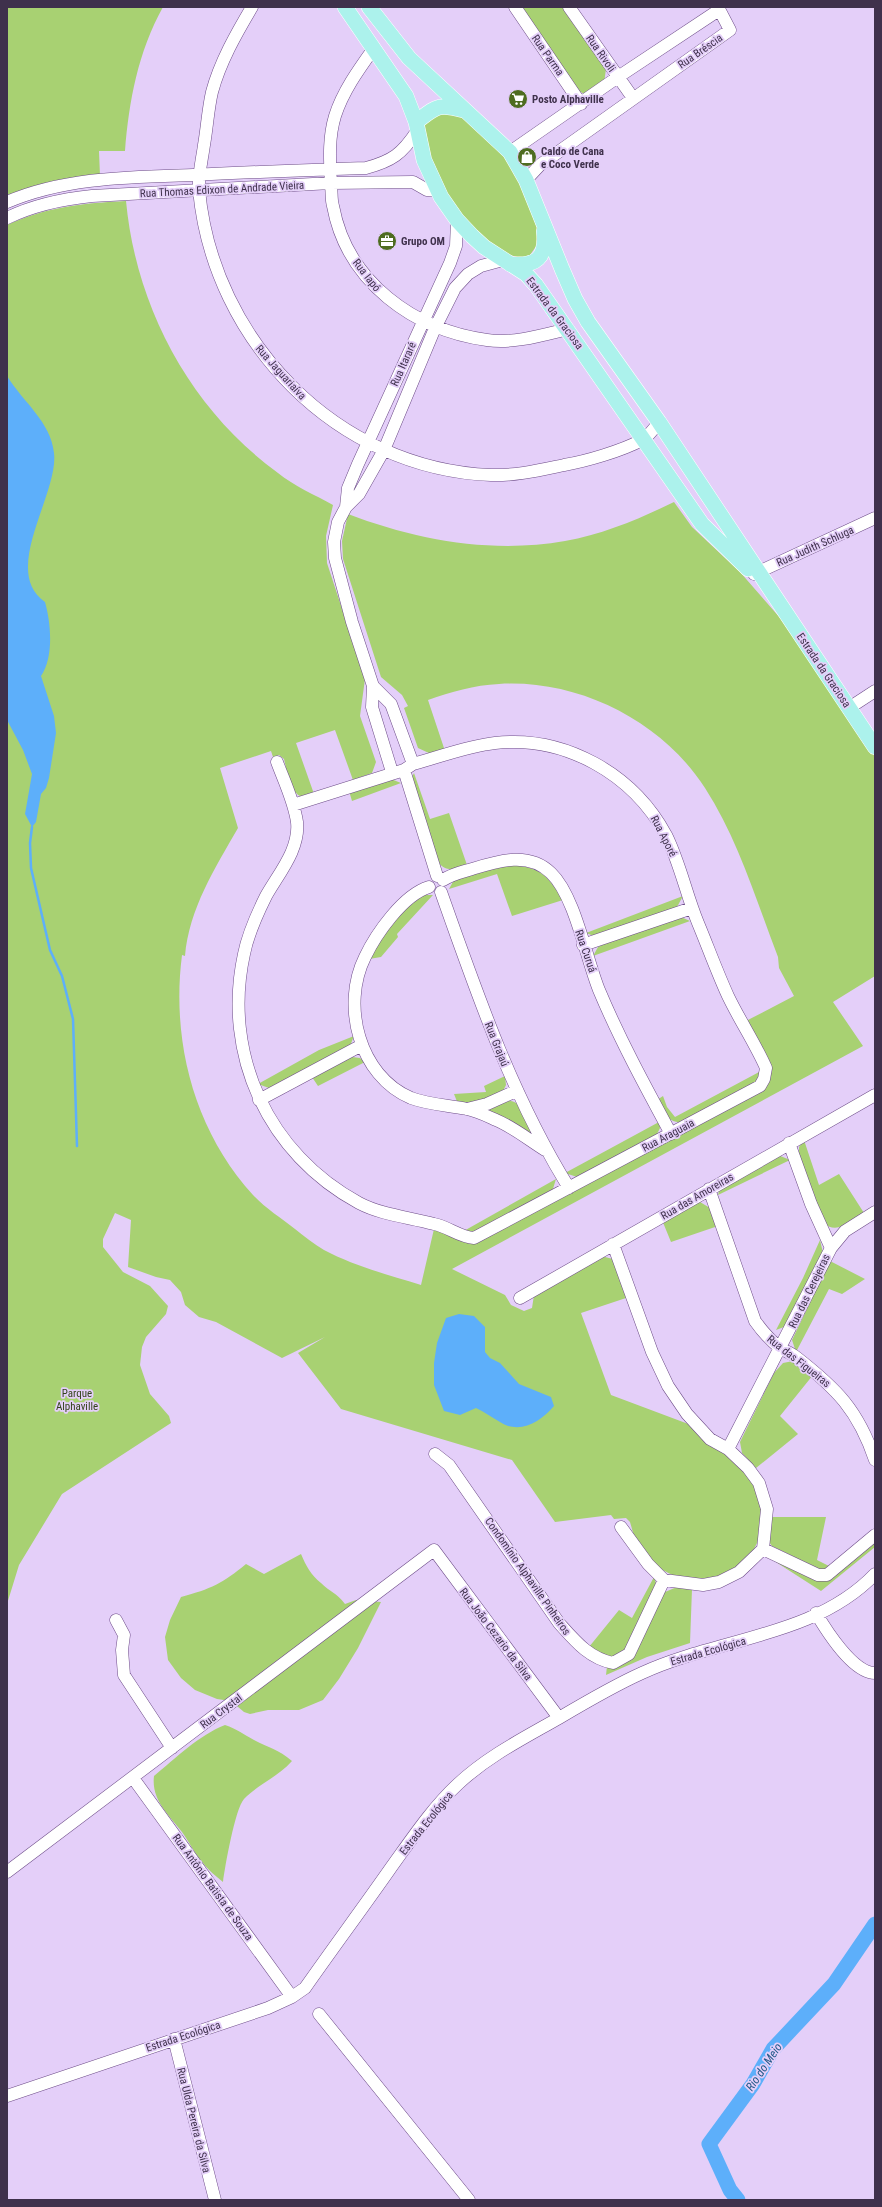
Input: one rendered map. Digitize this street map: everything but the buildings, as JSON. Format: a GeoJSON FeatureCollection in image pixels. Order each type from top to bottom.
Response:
{"type":"FeatureCollection","features":[{"type":"Feature","properties":{"kind":"main road","name":"Estrada da Graciosa"},"geometry":{"type":"LineString","coordinates":[[345,7],[406,96],[416,126],[424,160],[438,191],[457,220],[484,247],[526,274],[568,329],[642,440],[702,524],[756,573]]}},
{"type":"Feature","properties":{"kind":"main road","name":"Estrada da Graciosa"},"geometry":{"type":"LineString","coordinates":[[369,7],[409,58],[510,152],[526,180],[578,304],[659,422],[756,573],[772,594],[875,747]]}},
{"type":"Feature","properties":{"kind":"main road"},"geometry":{"type":"LineString","coordinates":[[416,126],[437,106],[446,105],[466,110]]}},
{"type":"Feature","properties":{"kind":"main road"},"geometry":{"type":"LineString","coordinates":[[506,262],[522,266],[532,263],[542,255],[545,247],[543,222]]}},
{"type":"Feature","properties":{"kind":"street","name":"Rua Jaguariaíva"},"geometry":{"type":"LineString","coordinates":[[252,7],[222,63],[212,92],[199,174],[200,190],[207,232],[218,272],[231,303],[252,340],[281,375],[308,402],[336,423],[384,450],[444,469],[491,475],[529,473],[582,461],[642,440]]}},
{"type":"Feature","properties":{"kind":"street","name":"Rua Parma"},"geometry":{"type":"LineString","coordinates":[[515,7],[581,104]]}},
{"type":"Feature","properties":{"kind":"street","name":"Rua Rivoli"},"geometry":{"type":"LineString","coordinates":[[569,7],[634,98]]}},
{"type":"Feature","properties":{"kind":"street","name":"Rua Bréscia"},"geometry":{"type":"LineString","coordinates":[[510,152],[718,8],[730,30],[540,165],[526,180]]}},
{"type":"Feature","properties":{"kind":"street","name":"Rua Iapó"},"geometry":{"type":"LineString","coordinates":[[374,48],[344,92],[335,117],[329,169],[332,206],[341,233],[358,266],[379,292],[406,312],[435,328],[488,340],[522,339],[568,329]]}},
{"type":"Feature","properties":{"kind":"street","name":"Rua Thomas Edixon de Andrade Vieira"},"geometry":{"type":"LineString","coordinates":[[7,202],[33,192],[58,186],[130,178],[366,168],[384,163],[400,154],[416,126]]}},
{"type":"Feature","properties":{"kind":"street","name":"Rua Thomas Edixon de Andrade Vieira"},"geometry":{"type":"LineString","coordinates":[[7,218],[25,209],[63,199],[200,190],[331,183],[413,182],[427,190],[438,191]]}},
{"type":"Feature","properties":{"kind":"street","name":"Rua Itararé"},"geometry":{"type":"LineString","coordinates":[[346,507],[348,488],[454,252],[457,220]]}},
{"type":"Feature","properties":{"kind":"street","name":"Rua Itararé"},"geometry":{"type":"LineString","coordinates":[[373,686],[352,622],[335,558],[334,542],[338,522],[346,507],[359,494],[384,450],[435,328],[455,288],[468,274],[481,266],[506,262]]}},
{"type":"Feature","properties":{"kind":"street"},"geometry":{"type":"LineString","coordinates":[[642,440],[659,422]]}},
{"type":"Feature","properties":{"kind":"street","name":"Rua Judith Schluga"},"geometry":{"type":"LineString","coordinates":[[756,573],[875,518]]}},
{"type":"Feature","properties":{"kind":"street"},"geometry":{"type":"LineString","coordinates":[[373,686],[391,704],[440,878],[445,887],[441,892],[435,892],[429,887]]}},
{"type":"Feature","properties":{"kind":"street"},"geometry":{"type":"LineString","coordinates":[[373,686],[372,707],[392,772]]}},
{"type":"Feature","properties":{"kind":"street"},"geometry":{"type":"LineString","coordinates":[[849,708],[875,691]]}},
{"type":"Feature","properties":{"kind":"street","name":"Rua Aporé"},"geometry":{"type":"LineString","coordinates":[[293,805],[408,767],[496,743],[532,744],[564,749],[597,763],[625,784],[651,810],[666,836],[692,908],[728,996],[766,1068],[764,1079]]}},
{"type":"Feature","properties":{"kind":"street","name":"Rua Araguaia"},"geometry":{"type":"LineString","coordinates":[[278,762],[293,805],[297,823],[296,841],[252,925],[244,953],[239,985],[239,1027],[244,1054],[259,1100],[280,1136],[317,1174],[358,1202],[377,1210],[434,1224],[451,1230],[463,1237],[474,1238],[760,1086],[764,1079]]}},
{"type":"Feature","properties":{"kind":"street","name":"Rua Curuá"},"geometry":{"type":"LineString","coordinates":[[440,878],[496,861],[514,859],[533,862],[551,872],[561,884],[569,899],[583,945],[599,989],[624,1046],[671,1134]]}},
{"type":"Feature","properties":{"kind":"street"},"geometry":{"type":"LineString","coordinates":[[429,887],[430,880],[440,878]]}},
{"type":"Feature","properties":{"kind":"street"},"geometry":{"type":"LineString","coordinates":[[429,887],[423,889],[408,900],[390,919],[371,944],[362,964],[356,982],[354,1002],[356,1025],[362,1045],[372,1064],[388,1082],[409,1097],[434,1105],[467,1109],[497,1120],[545,1150]]}},
{"type":"Feature","properties":{"kind":"street","name":"Rua Grajaú"},"geometry":{"type":"LineString","coordinates":[[441,892],[479,999],[516,1092],[545,1150],[569,1188]]}},
{"type":"Feature","properties":{"kind":"street"},"geometry":{"type":"LineString","coordinates":[[583,945],[692,908]]}},
{"type":"Feature","properties":{"kind":"street"},"geometry":{"type":"LineString","coordinates":[[259,1100],[362,1045]]}},
{"type":"Feature","properties":{"kind":"street"},"geometry":{"type":"LineString","coordinates":[[467,1109],[487,1104],[516,1092]]}},
{"type":"Feature","properties":{"kind":"street","name":"Rua das Amoreiras"},"geometry":{"type":"LineString","coordinates":[[520,1298],[875,1095]]}},
{"type":"Feature","properties":{"kind":"street"},"geometry":{"type":"LineString","coordinates":[[789,1143],[811,1204],[830,1248]]}},
{"type":"Feature","properties":{"kind":"street","name":"Rua das Figueiras"},"geometry":{"type":"LineString","coordinates":[[709,1189],[755,1320],[763,1332],[781,1348],[792,1353],[829,1383],[867,1435],[875,1460]]}},
{"type":"Feature","properties":{"kind":"street","name":"Rua das Cerejeiras"},"geometry":{"type":"LineString","coordinates":[[728,1449],[781,1348],[830,1248],[845,1231],[875,1212]]}},
{"type":"Feature","properties":{"kind":"street"},"geometry":{"type":"LineString","coordinates":[[613,1244],[652,1352],[668,1386],[687,1414],[710,1439],[728,1449],[748,1468],[759,1483],[767,1509],[762,1549],[739,1572],[719,1582],[703,1585],[664,1580],[648,1564],[621,1527]]}},
{"type":"Feature","properties":{"kind":"street","name":"Condomínio Alphaville Pinheiros"},"geometry":{"type":"LineString","coordinates":[[435,1454],[449,1465],[559,1624],[577,1644],[599,1660],[613,1663],[628,1654],[664,1580]]}},
{"type":"Feature","properties":{"kind":"street"},"geometry":{"type":"LineString","coordinates":[[762,1549],[818,1575],[827,1575],[875,1535]]}},
{"type":"Feature","properties":{"kind":"street","name":"Rua João Cezario da Silva"},"geometry":{"type":"LineString","coordinates":[[434,1550],[559,1718]]}},
{"type":"Feature","properties":{"kind":"street","name":"Rua Crystal"},"geometry":{"type":"LineString","coordinates":[[7,1872],[434,1550]]}},
{"type":"Feature","properties":{"kind":"street","name":"Estrada Ecológica"},"geometry":{"type":"LineString","coordinates":[[7,2096],[268,2008],[292,1996],[305,1988],[399,1857],[458,1784],[492,1756],[603,1692],[649,1670],[680,1657],[764,1635],[816,1613],[836,1603],[865,1584],[875,1574]]}},
{"type":"Feature","properties":{"kind":"street"},"geometry":{"type":"LineString","coordinates":[[816,1613],[835,1644],[862,1668],[875,1673]]}},
{"type":"Feature","properties":{"kind":"street"},"geometry":{"type":"LineString","coordinates":[[116,1620],[124,1635],[122,1650],[124,1675],[172,1748]]}},
{"type":"Feature","properties":{"kind":"street","name":"Rua Antônio Batista de Souza"},"geometry":{"type":"LineString","coordinates":[[133,1778],[292,1996]]}},
{"type":"Feature","properties":{"kind":"street"},"geometry":{"type":"LineString","coordinates":[[318,2014],[464,2198]]}},
{"type":"Feature","properties":{"kind":"street","name":"Rua Ulda Pereira da Silva"},"geometry":{"type":"LineString","coordinates":[[174,2039],[215,2200]]}},
{"type":"Feature","properties":{"kind":"green space"},"geometry":{"type":"Polygon","coordinates":[[[7,7],[163,7],[147,41],[136,77],[129,114],[125,151],[99,151],[100,176],[64,179],[7,195],[7,7]]]}},
{"type":"Feature","properties":{"kind":"green space"},"geometry":{"type":"Polygon","coordinates":[[[520,7],[563,7],[606,69],[604,83],[584,94],[576,89],[520,7]]]}},
{"type":"Feature","properties":{"kind":"green space"},"geometry":{"type":"Polygon","coordinates":[[[452,109],[482,133],[504,157],[521,183],[538,231],[537,245],[530,255],[521,258],[503,253],[479,235],[452,205],[432,166],[423,125],[428,114],[452,109]]]}},
{"type":"Feature","properties":{"kind":"green space","name":"Parque Alphaville"},"geometry":{"type":"Polygon","coordinates":[[[126,201],[132,240],[142,279],[155,317],[173,353],[194,387],[219,418],[247,447],[284,478],[333,505],[326,536],[327,563],[365,679],[360,716],[376,762],[372,773],[353,780],[335,730],[296,743],[314,794],[302,797],[294,791],[289,781],[284,759],[279,755],[273,757],[271,751],[220,768],[238,828],[204,889],[197,905],[187,939],[185,956],[182,955],[179,987],[180,1020],[184,1052],[191,1083],[202,1113],[215,1142],[233,1170],[253,1195],[268,1209],[309,1240],[324,1250],[347,1261],[421,1285],[434,1229],[459,1240],[765,1086],[746,1021],[794,996],[779,968],[778,957],[746,870],[717,808],[705,788],[687,764],[666,743],[642,724],[616,709],[588,697],[558,689],[529,684],[499,684],[463,689],[428,700],[445,751],[431,754],[418,748],[404,708],[408,706],[402,695],[381,677],[343,559],[342,541],[348,514],[400,531],[455,542],[482,545],[538,545],[579,538],[607,530],[674,502],[692,527],[740,572],[781,619],[875,757],[875,976],[833,1002],[863,1046],[452,1269],[505,1295],[511,1305],[524,1311],[532,1308],[534,1295],[601,1256],[613,1259],[629,1297],[581,1313],[611,1395],[691,1425],[750,1476],[762,1504],[759,1539],[752,1553],[732,1571],[712,1580],[676,1577],[655,1566],[634,1536],[630,1522],[626,1518],[614,1519],[611,1515],[555,1522],[512,1460],[341,1409],[298,1353],[325,1337],[282,1358],[216,1322],[199,1317],[185,1305],[181,1292],[170,1280],[156,1277],[128,1267],[131,1220],[115,1213],[103,1239],[103,1247],[123,1272],[150,1286],[168,1306],[166,1314],[146,1337],[142,1347],[140,1365],[150,1394],[169,1416],[171,1423],[62,1494],[19,1565],[7,1604],[7,225],[36,214],[65,207],[126,201]]]}},
{"type":"Feature","properties":{"kind":"green space"},"geometry":{"type":"Polygon","coordinates":[[[414,773],[430,819],[449,813],[467,865],[455,869],[448,869],[444,868],[438,862],[412,777],[414,773]]]}},
{"type":"Feature","properties":{"kind":"green space"},"geometry":{"type":"Polygon","coordinates":[[[391,779],[401,783],[352,801],[349,791],[391,779]]]}},
{"type":"Feature","properties":{"kind":"green space"},"geometry":{"type":"Polygon","coordinates":[[[503,863],[532,869],[539,872],[551,882],[563,900],[512,916],[497,874],[449,889],[454,880],[503,863]]]}},
{"type":"Feature","properties":{"kind":"green space"},"geometry":{"type":"Polygon","coordinates":[[[425,895],[433,895],[397,934],[398,937],[381,957],[369,959],[379,941],[393,922],[409,905],[425,895]]]}},
{"type":"Feature","properties":{"kind":"green space"},"geometry":{"type":"Polygon","coordinates":[[[683,896],[677,907],[594,936],[586,933],[683,896]]]}},
{"type":"Feature","properties":{"kind":"green space"},"geometry":{"type":"Polygon","coordinates":[[[681,917],[690,921],[593,956],[598,947],[604,944],[681,917]]]}},
{"type":"Feature","properties":{"kind":"green space"},"geometry":{"type":"Polygon","coordinates":[[[354,1036],[350,1046],[269,1088],[258,1084],[319,1050],[354,1036]]]}},
{"type":"Feature","properties":{"kind":"green space"},"geometry":{"type":"Polygon","coordinates":[[[352,1057],[360,1058],[365,1062],[318,1086],[312,1077],[352,1057]]]}},
{"type":"Feature","properties":{"kind":"green space"},"geometry":{"type":"Polygon","coordinates":[[[761,1071],[757,1082],[682,1122],[673,1121],[666,1116],[657,1100],[663,1096],[667,1107],[675,1117],[761,1071]]]}},
{"type":"Feature","properties":{"kind":"green space"},"geometry":{"type":"Polygon","coordinates":[[[505,1076],[506,1085],[502,1093],[484,1101],[458,1104],[454,1094],[486,1092],[484,1086],[505,1076]]]}},
{"type":"Feature","properties":{"kind":"green space"},"geometry":{"type":"Polygon","coordinates":[[[509,1101],[518,1104],[521,1108],[533,1132],[532,1135],[482,1110],[509,1101]]]}},
{"type":"Feature","properties":{"kind":"green space"},"geometry":{"type":"Polygon","coordinates":[[[659,1122],[660,1128],[657,1134],[577,1177],[565,1173],[659,1122]]]}},
{"type":"Feature","properties":{"kind":"green space"},"geometry":{"type":"Polygon","coordinates":[[[804,1140],[819,1185],[839,1174],[864,1213],[844,1226],[833,1228],[823,1222],[799,1156],[799,1147],[804,1140]]]}},
{"type":"Feature","properties":{"kind":"green space"},"geometry":{"type":"Polygon","coordinates":[[[778,1155],[790,1160],[718,1195],[719,1191],[778,1155]]]}},
{"type":"Feature","properties":{"kind":"green space"},"geometry":{"type":"Polygon","coordinates":[[[556,1179],[552,1192],[475,1234],[462,1232],[556,1179]]]}},
{"type":"Feature","properties":{"kind":"green space"},"geometry":{"type":"Polygon","coordinates":[[[700,1202],[710,1208],[718,1226],[671,1242],[662,1220],[700,1202]]]}},
{"type":"Feature","properties":{"kind":"green space"},"geometry":{"type":"Polygon","coordinates":[[[820,1240],[823,1253],[784,1327],[776,1330],[803,1278],[820,1240]]]}},
{"type":"Feature","properties":{"kind":"green space"},"geometry":{"type":"Polygon","coordinates":[[[830,1261],[865,1279],[842,1294],[829,1289],[796,1352],[792,1340],[830,1261]]]}},
{"type":"Feature","properties":{"kind":"green space"},"geometry":{"type":"Polygon","coordinates":[[[793,1361],[813,1375],[780,1416],[798,1434],[756,1468],[742,1453],[740,1442],[774,1373],[783,1363],[793,1361]]]}},
{"type":"Feature","properties":{"kind":"green space"},"geometry":{"type":"Polygon","coordinates":[[[772,1517],[826,1517],[817,1560],[831,1567],[821,1570],[772,1546],[769,1542],[772,1517]]]}},
{"type":"Feature","properties":{"kind":"green space"},"geometry":{"type":"Polygon","coordinates":[[[875,1541],[875,1547],[821,1591],[768,1557],[811,1577],[875,1541]]]}},
{"type":"Feature","properties":{"kind":"green space"},"geometry":{"type":"Polygon","coordinates":[[[301,1554],[314,1577],[339,1597],[345,1604],[356,1600],[381,1602],[358,1648],[339,1679],[323,1700],[299,1710],[268,1710],[250,1714],[244,1712],[231,1701],[217,1699],[195,1690],[181,1678],[168,1660],[165,1637],[170,1620],[181,1597],[216,1585],[246,1564],[264,1574],[301,1554]]]}},
{"type":"Feature","properties":{"kind":"green space"},"geometry":{"type":"Polygon","coordinates":[[[654,1577],[656,1583],[625,1650],[610,1658],[589,1647],[619,1610],[632,1618],[654,1577]]]}},
{"type":"Feature","properties":{"kind":"green space"},"geometry":{"type":"Polygon","coordinates":[[[677,1587],[692,1589],[690,1643],[647,1657],[606,1675],[607,1666],[618,1664],[665,1592],[677,1587]]]}},
{"type":"Feature","properties":{"kind":"green space"},"geometry":{"type":"Polygon","coordinates":[[[225,1725],[278,1751],[292,1761],[244,1799],[237,1814],[223,1882],[205,1866],[182,1832],[162,1807],[155,1792],[154,1776],[197,1741],[215,1729],[225,1725]]]}},
{"type":"Feature","properties":{"kind":"water"},"geometry":{"type":"Polygon","coordinates":[[[7,376],[13,386],[42,422],[52,442],[54,453],[53,470],[29,552],[28,571],[33,588],[45,602],[49,620],[50,650],[41,676],[54,716],[56,733],[49,778],[46,788],[41,794],[36,822],[32,827],[25,814],[32,774],[23,750],[7,720],[7,376]]]}},
{"type":"Feature","properties":{"kind":"water"},"geometry":{"type":"Polygon","coordinates":[[[459,1314],[474,1316],[485,1327],[485,1352],[490,1358],[500,1363],[519,1384],[551,1397],[554,1406],[536,1422],[522,1427],[515,1427],[507,1426],[476,1408],[460,1415],[444,1411],[434,1385],[434,1363],[437,1343],[446,1318],[459,1314]]]}},
{"type":"Feature","properties":{"kind":"waterway"},"geometry":{"type":"LineString","coordinates":[[32,827],[30,843],[31,868],[50,950],[62,976],[73,1019],[77,1146]]}},
{"type":"Feature","properties":{"kind":"waterway","name":"Rio do Meio"},"geometry":{"type":"LineString","coordinates":[[738,2200],[730,2190],[709,2144],[753,2084],[773,2049],[834,1984],[875,1924]]}},
{"type":"Feature","properties":{"kind":"place","name":"Posto Alphaville"},"geometry":{"type":"Point","coordinates":[518,99]}},
{"type":"Feature","properties":{"kind":"place","name":"Caldo de Cana e Coco Verde"},"geometry":{"type":"Point","coordinates":[527,157]}},
{"type":"Feature","properties":{"kind":"place","name":"Grupo OM"},"geometry":{"type":"Point","coordinates":[387,241]}}]}
